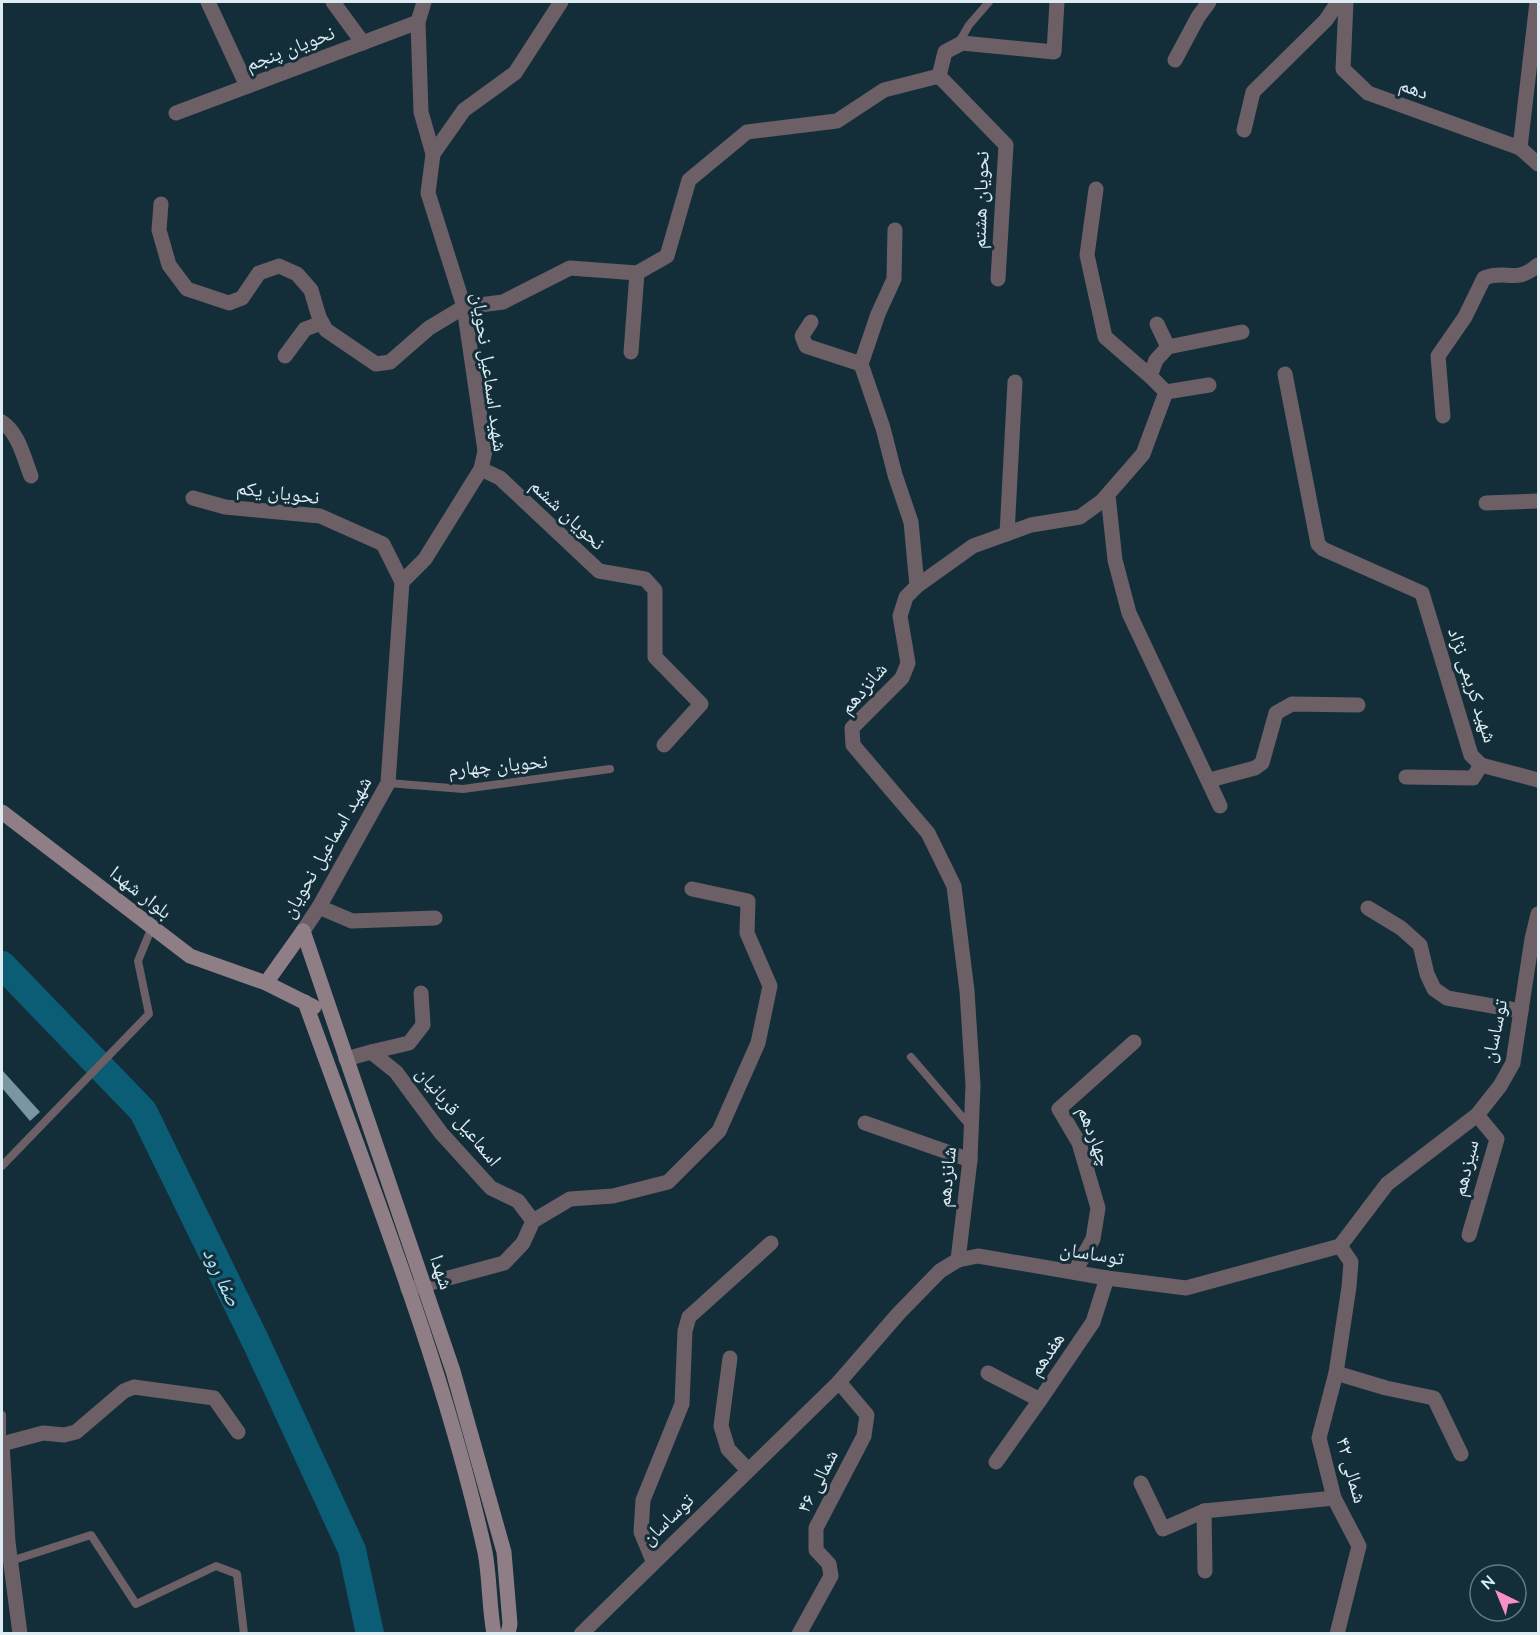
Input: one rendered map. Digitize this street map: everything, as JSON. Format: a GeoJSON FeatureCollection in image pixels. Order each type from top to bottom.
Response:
{"type":"FeatureCollection","features":[{"type":"Feature","properties":{"kind":"main road","name":"بلوار شهدا"},"geometry":{"type":"LineString","coordinates":[[2,812],[190,956],[266,983],[330,1014]]}},
{"type":"Feature","properties":{"kind":"main road","name":"شهید اسماعیل نحویان"},"geometry":{"type":"LineString","coordinates":[[266,983],[303,931]]}},
{"type":"Feature","properties":{"kind":"main road","name":"شهدا"},"geometry":{"type":"LineString","coordinates":[[303,931],[453,1371],[504,1552],[510,1624],[508,1634]]}},
{"type":"Feature","properties":{"kind":"main road","name":"شهدا"},"geometry":{"type":"LineString","coordinates":[[305,1002],[408,1289],[466,1475],[485,1555],[494,1634]]}},
{"type":"Feature","properties":{"kind":"street"},"geometry":{"type":"LineString","coordinates":[[208,2],[247,86]]}},
{"type":"Feature","properties":{"kind":"street"},"geometry":{"type":"LineString","coordinates":[[333,2],[363,43]]}},
{"type":"Feature","properties":{"kind":"street","name":"شهید اسماعیل نحویان"},"geometry":{"type":"LineString","coordinates":[[303,931],[319,907],[388,783],[402,582],[425,560],[481,469],[484,451],[464,307],[428,193],[433,154],[421,112],[418,22],[424,2]]}},
{"type":"Feature","properties":{"kind":"street"},"geometry":{"type":"LineString","coordinates":[[433,154],[464,110],[515,73],[561,2]]}},
{"type":"Feature","properties":{"kind":"street"},"geometry":{"type":"LineString","coordinates":[[161,204],[159,230],[169,265],[187,290],[230,303],[242,298],[259,273],[279,266],[297,274],[311,290],[326,330],[376,364],[390,362],[429,328],[464,307],[503,302],[570,268],[637,273],[667,256],[689,180],[747,132],[837,121],[884,90],[939,76],[945,52],[962,43],[1054,52],[1058,2]]}},
{"type":"Feature","properties":{"kind":"street"},"geometry":{"type":"LineString","coordinates":[[1175,60],[1198,17],[1209,2]]}},
{"type":"Feature","properties":{"kind":"street"},"geometry":{"type":"LineString","coordinates":[[1244,130],[1253,92],[1326,20],[1338,2]]}},
{"type":"Feature","properties":{"kind":"street","name":"دهم"},"geometry":{"type":"LineString","coordinates":[[1346,2],[1342,69],[1355,83],[1368,93],[1520,148],[1539,164]]}},
{"type":"Feature","properties":{"kind":"street"},"geometry":{"type":"LineString","coordinates":[[1520,148],[1537,2]]}},
{"type":"Feature","properties":{"kind":"street","name":"نحویان پنجم"},"geometry":{"type":"LineString","coordinates":[[176,113],[418,22]]}},
{"type":"Feature","properties":{"kind":"street","name":"نحویان هشتم"},"geometry":{"type":"LineString","coordinates":[[939,76],[1006,145],[998,279]]}},
{"type":"Feature","properties":{"kind":"street"},"geometry":{"type":"LineString","coordinates":[[1096,189],[1087,255],[1105,337],[1166,392],[1209,385]]}},
{"type":"Feature","properties":{"kind":"street"},"geometry":{"type":"LineString","coordinates":[[895,230],[894,279],[878,314],[861,364],[911,522],[917,586]]}},
{"type":"Feature","properties":{"kind":"street"},"geometry":{"type":"LineString","coordinates":[[1443,416],[1438,356],[1465,317],[1484,279],[1496,274],[1514,277],[1528,274],[1539,265]]}},
{"type":"Feature","properties":{"kind":"street"},"geometry":{"type":"LineString","coordinates":[[631,352],[637,273]]}},
{"type":"Feature","properties":{"kind":"street"},"geometry":{"type":"LineString","coordinates":[[811,322],[802,336],[806,346],[861,364]]}},
{"type":"Feature","properties":{"kind":"street"},"geometry":{"type":"LineString","coordinates":[[285,356],[305,329],[322,323]]}},
{"type":"Feature","properties":{"kind":"street"},"geometry":{"type":"LineString","coordinates":[[1157,324],[1168,347]]}},
{"type":"Feature","properties":{"kind":"street"},"geometry":{"type":"LineString","coordinates":[[1150,376],[1156,360],[1168,347],[1242,332]]}},
{"type":"Feature","properties":{"kind":"street","name":"شهید کریمی نژاد"},"geometry":{"type":"LineString","coordinates":[[1285,374],[1318,544],[1323,549],[1422,593],[1472,755],[1481,765],[1539,780]]}},
{"type":"Feature","properties":{"kind":"street"},"geometry":{"type":"LineString","coordinates":[[1007,534],[1015,382]]}},
{"type":"Feature","properties":{"kind":"street","name":"شانزدهم"},"geometry":{"type":"LineString","coordinates":[[958,1260],[969,1160],[973,1085],[967,991],[954,886],[928,833],[853,745],[852,728],[902,678],[908,663],[900,616],[906,597],[917,586],[973,546],[1031,525],[1080,517],[1102,501],[1143,454],[1166,392]]}},
{"type":"Feature","properties":{"kind":"street"},"geometry":{"type":"LineString","coordinates":[[2,422],[13,433],[31,476]]}},
{"type":"Feature","properties":{"kind":"street","name":"نحویان ششم"},"geometry":{"type":"LineString","coordinates":[[481,469],[500,478],[598,571],[645,579],[656,590],[655,657],[701,704],[664,745]]}},
{"type":"Feature","properties":{"kind":"street"},"geometry":{"type":"LineString","coordinates":[[1108,495],[1115,560],[1130,614],[1210,780],[1220,806]]}},
{"type":"Feature","properties":{"kind":"street","name":"نحویان یکم"},"geometry":{"type":"LineString","coordinates":[[193,498],[225,507],[320,516],[383,544],[402,582]]}},
{"type":"Feature","properties":{"kind":"street"},"geometry":{"type":"LineString","coordinates":[[1486,503],[1539,501]]}},
{"type":"Feature","properties":{"kind":"street"},"geometry":{"type":"LineString","coordinates":[[1210,780],[1255,768],[1262,763],[1276,714],[1283,708],[1292,704],[1358,705]]}},
{"type":"Feature","properties":{"kind":"street"},"geometry":{"type":"LineString","coordinates":[[1406,777],[1473,778],[1481,765]]}},
{"type":"Feature","properties":{"kind":"street"},"geometry":{"type":"LineString","coordinates":[[408,1289],[504,1263],[523,1243],[532,1221],[570,1199],[613,1196],[668,1182],[719,1131],[758,1042],[770,986],[747,933],[748,901],[692,889]]}},
{"type":"Feature","properties":{"kind":"street"},"geometry":{"type":"LineString","coordinates":[[319,907],[352,921],[435,918]]}},
{"type":"Feature","properties":{"kind":"street"},"geometry":{"type":"LineString","coordinates":[[1368,908],[1401,928],[1420,945],[1427,974],[1434,989],[1447,998],[1521,1011]]}},
{"type":"Feature","properties":{"kind":"street","name":"توساسان"},"geometry":{"type":"LineString","coordinates":[[581,1634],[653,1561],[839,1382],[899,1313],[940,1271],[958,1260],[978,1256],[1107,1278],[1185,1288],[1340,1246],[1387,1184],[1477,1116],[1500,1086],[1513,1062],[1539,914]]}},
{"type":"Feature","properties":{"kind":"street"},"geometry":{"type":"LineString","coordinates":[[346,1059],[409,1042],[423,1026],[421,993]]}},
{"type":"Feature","properties":{"kind":"street","name":"چهاردهم"},"geometry":{"type":"LineString","coordinates":[[1075,1271],[1093,1239],[1098,1208],[1079,1143],[1059,1109],[1134,1042]]}},
{"type":"Feature","properties":{"kind":"street","name":"اسماعیل قربانیان"},"geometry":{"type":"LineString","coordinates":[[371,1052],[396,1072],[441,1133],[491,1188],[518,1201],[532,1221]]}},
{"type":"Feature","properties":{"kind":"street","name":"سیزدهم"},"geometry":{"type":"LineString","coordinates":[[1469,1235],[1497,1139],[1477,1116]]}},
{"type":"Feature","properties":{"kind":"street"},"geometry":{"type":"LineString","coordinates":[[865,1123],[969,1160]]}},
{"type":"Feature","properties":{"kind":"street"},"geometry":{"type":"LineString","coordinates":[[653,1561],[642,1532],[643,1500],[682,1404],[685,1331],[689,1317],[771,1243]]}},
{"type":"Feature","properties":{"kind":"street","name":"شمالی ۴۲"},"geometry":{"type":"LineString","coordinates":[[1337,1634],[1359,1546],[1334,1498],[1319,1438],[1336,1373],[1349,1287],[1351,1262],[1340,1246]]}},
{"type":"Feature","properties":{"kind":"street","name":"هفدهم"},"geometry":{"type":"LineString","coordinates":[[988,1373],[1040,1400],[1093,1323],[1107,1278]]}},
{"type":"Feature","properties":{"kind":"street"},"geometry":{"type":"LineString","coordinates":[[730,1358],[721,1426],[728,1449],[748,1470]]}},
{"type":"Feature","properties":{"kind":"street"},"geometry":{"type":"LineString","coordinates":[[1336,1373],[1386,1388],[1434,1398],[1461,1454]]}},
{"type":"Feature","properties":{"kind":"street","name":"شمالی ۴۶"},"geometry":{"type":"LineString","coordinates":[[799,1634],[831,1576],[829,1564],[816,1550],[816,1528],[864,1436],[867,1415],[839,1382]]}},
{"type":"Feature","properties":{"kind":"street"},"geometry":{"type":"LineString","coordinates":[[20,1634],[11,1561],[2,1444],[43,1433],[64,1435],[76,1432],[124,1391],[134,1388],[214,1398],[238,1432]]}},
{"type":"Feature","properties":{"kind":"street"},"geometry":{"type":"LineString","coordinates":[[996,1462],[1040,1400]]}},
{"type":"Feature","properties":{"kind":"street"},"geometry":{"type":"LineString","coordinates":[[1141,1483],[1163,1529],[1204,1511],[1334,1498]]}},
{"type":"Feature","properties":{"kind":"street"},"geometry":{"type":"LineString","coordinates":[[1204,1511],[1205,1571]]}},
{"type":"Feature","properties":{"kind":"lane"},"geometry":{"type":"LineString","coordinates":[[957,45],[969,25],[989,2]]}},
{"type":"Feature","properties":{"kind":"lane","name":"نحویان چهارم"},"geometry":{"type":"LineString","coordinates":[[388,783],[464,789],[610,769]]}},
{"type":"Feature","properties":{"kind":"lane"},"geometry":{"type":"LineString","coordinates":[[2,1166],[150,1014],[138,961],[152,927]]}},
{"type":"Feature","properties":{"kind":"lane"},"geometry":{"type":"LineString","coordinates":[[911,1057],[971,1127]]}},
{"type":"Feature","properties":{"kind":"lane"},"geometry":{"type":"LineString","coordinates":[[2,1415],[2,1444]]}},
{"type":"Feature","properties":{"kind":"lane"},"geometry":{"type":"LineString","coordinates":[[11,1561],[91,1535],[136,1604],[216,1566],[237,1574],[244,1634]]}},
{"type":"Feature","properties":{"kind":"building"},"geometry":{"type":"Polygon","coordinates":[[[2,1070],[40,1112],[30,1121],[2,1088],[2,1070]]]}},
{"type":"Feature","properties":{"kind":"waterway","name":"صفا رود"},"geometry":{"type":"LineString","coordinates":[[2,965],[143,1111],[256,1342],[352,1550],[370,1634]]}}]}
